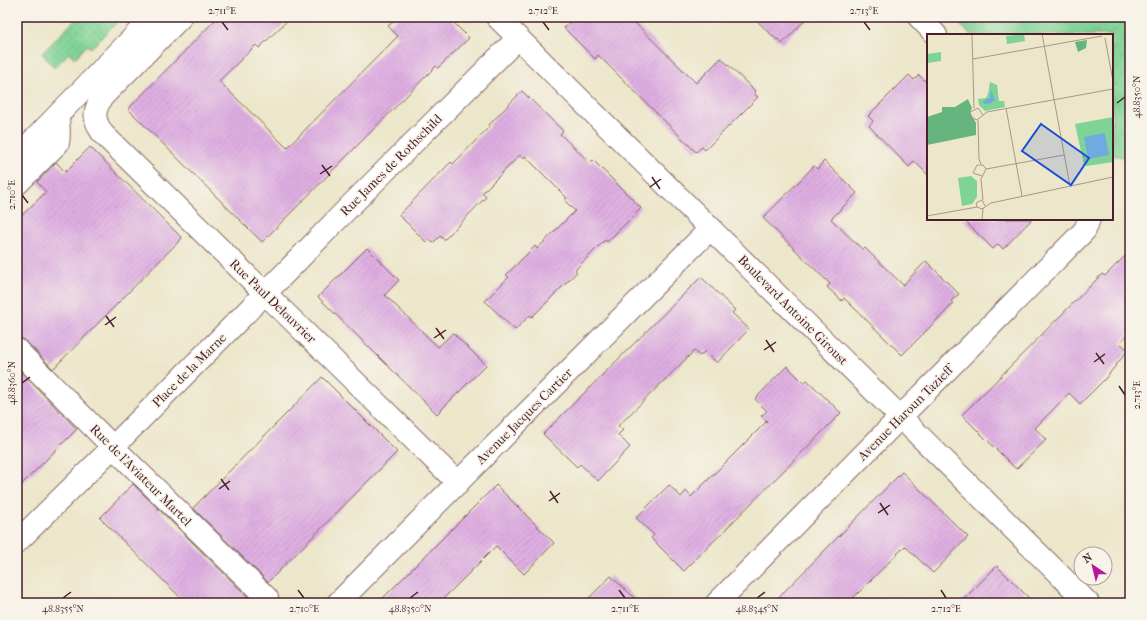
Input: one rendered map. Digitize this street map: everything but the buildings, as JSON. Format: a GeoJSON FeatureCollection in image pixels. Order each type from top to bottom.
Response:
{"type":"FeatureCollection","features":[{"type":"Feature","properties":{"kind":"street"},"geometry":{"type":"LineString","coordinates":[[17,157],[153,17]]}},
{"type":"Feature","properties":{"kind":"street","name":"Rue Paul Delouvrier"},"geometry":{"type":"LineString","coordinates":[[181,17],[102,97],[96,106],[95,116],[97,125],[103,134],[458,483]]}},
{"type":"Feature","properties":{"kind":"street","name":"Boulevard Antoine Giroust"},"geometry":{"type":"LineString","coordinates":[[497,17],[1088,603]]}},
{"type":"Feature","properties":{"kind":"street"},"geometry":{"type":"LineString","coordinates":[[919,17],[935,34]]}},
{"type":"Feature","properties":{"kind":"street","name":"Rue James de Rothschild"},"geometry":{"type":"LineString","coordinates":[[265,294],[352,204],[518,38]]}},
{"type":"Feature","properties":{"kind":"street"},"geometry":{"type":"LineString","coordinates":[[17,184],[58,143],[58,115]]}},
{"type":"Feature","properties":{"kind":"street","name":"Avenue Haroun Tazieff"},"geometry":{"type":"LineString","coordinates":[[717,603],[1085,230],[1089,220]]}},
{"type":"Feature","properties":{"kind":"street","name":"Avenue Jacques Cartier"},"geometry":{"type":"LineString","coordinates":[[338,603],[711,228]]}},
{"type":"Feature","properties":{"kind":"street","name":"Place de la Marne"},"geometry":{"type":"LineString","coordinates":[[17,542],[265,294]]}},
{"type":"Feature","properties":{"kind":"street","name":"Rue de l'Aviateur Martel"},"geometry":{"type":"LineString","coordinates":[[17,350],[113,447],[267,598]]}},
{"type":"Feature","properties":{"kind":"green space"},"geometry":{"type":"Polygon","coordinates":[[[78,17],[122,17],[91,48],[87,45],[75,58],[69,53],[54,68],[42,53],[78,17]]]}},
{"type":"Feature","properties":{"kind":"green space"},"geometry":{"type":"Polygon","coordinates":[[[952,17],[1130,17],[1130,157],[1113,155],[1113,34],[970,34],[952,17]]]}}]}
